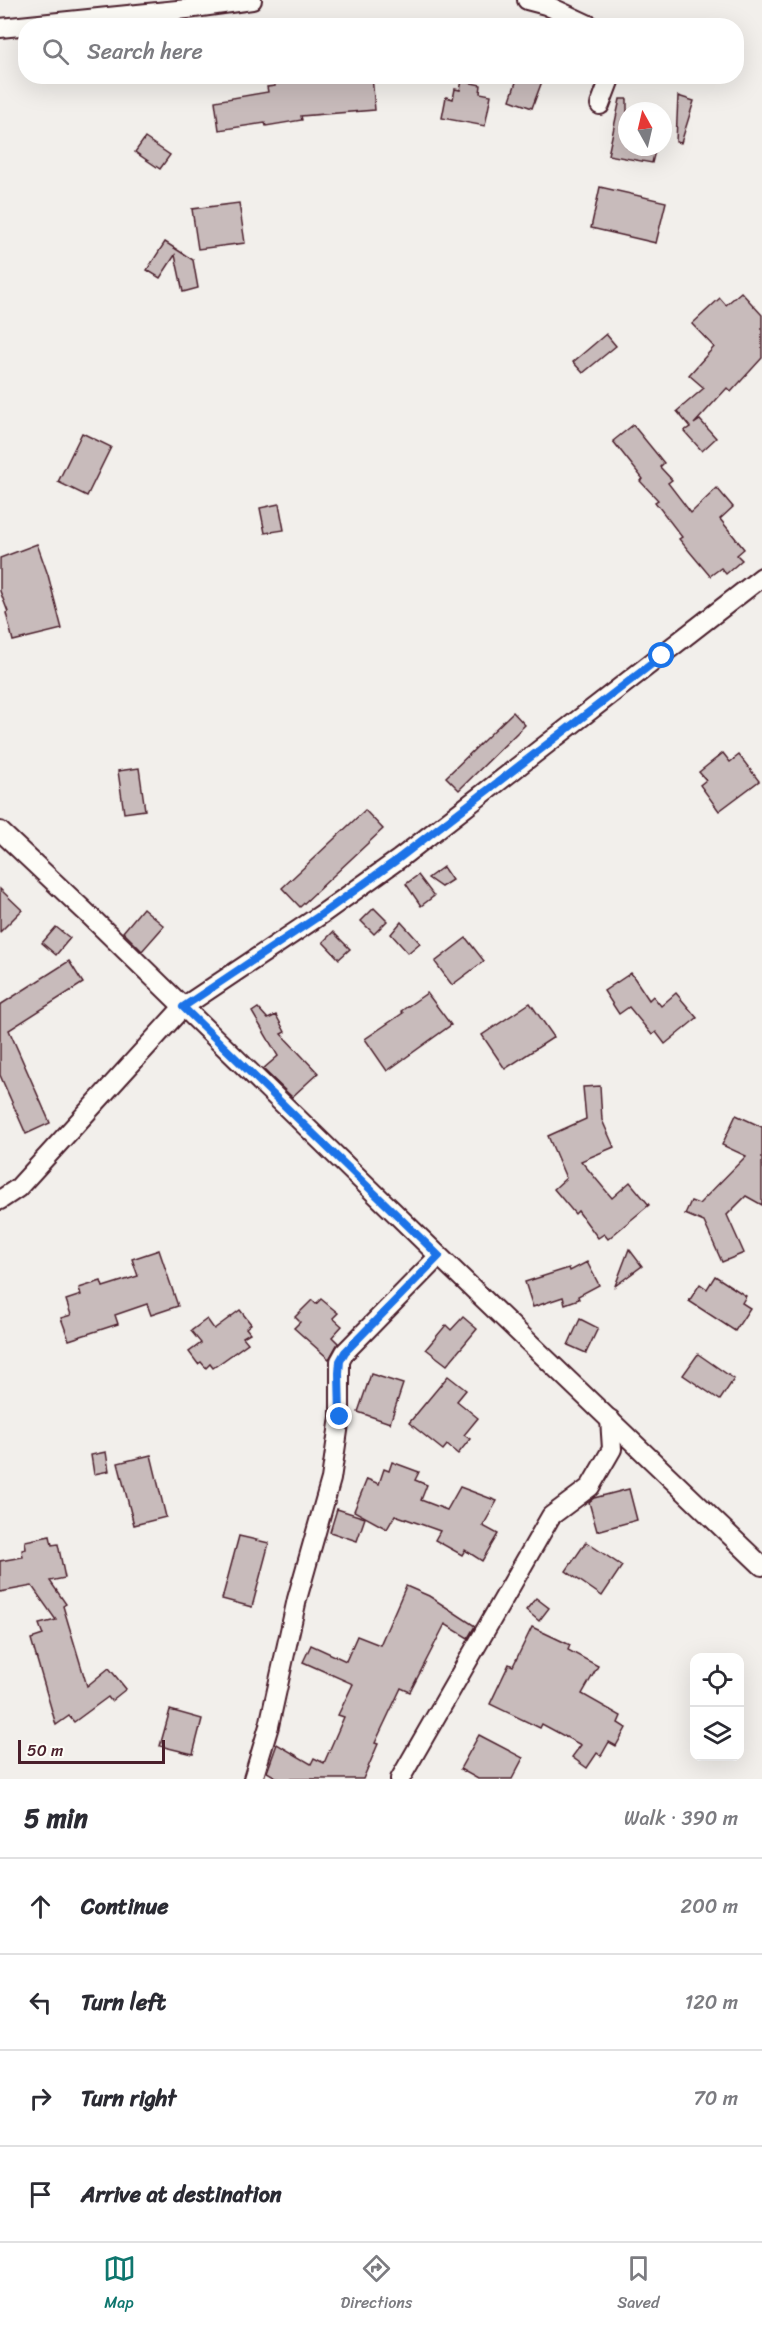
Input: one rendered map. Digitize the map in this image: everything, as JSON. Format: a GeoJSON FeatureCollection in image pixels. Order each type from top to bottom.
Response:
{"type":"FeatureCollection","features":[{"type":"Feature","properties":{"kind":"street"},"geometry":{"type":"LineString","coordinates":[[98,18],[252,0]]}},
{"type":"Feature","properties":{"kind":"street"},"geometry":{"type":"LineString","coordinates":[[527,0],[546,5],[574,18]]}},
{"type":"Feature","properties":{"kind":"street"},"geometry":{"type":"LineString","coordinates":[[0,28],[18,26]]}},
{"type":"Feature","properties":{"kind":"street"},"geometry":{"type":"LineString","coordinates":[[600,105],[608,84]]}},
{"type":"Feature","properties":{"kind":"street"},"geometry":{"type":"LineString","coordinates":[[0,1200],[18,1188],[183,1007],[322,914],[399,859],[762,577]]}},
{"type":"Feature","properties":{"kind":"street"},"geometry":{"type":"LineString","coordinates":[[0,831],[762,1566]]}},
{"type":"Feature","properties":{"kind":"street"},"geometry":{"type":"LineString","coordinates":[[253,1779],[269,1726],[297,1599],[331,1479],[340,1417],[340,1361],[345,1352],[439,1256]]}},
{"type":"Feature","properties":{"kind":"street"},"geometry":{"type":"LineString","coordinates":[[400,1779],[551,1516],[590,1487],[612,1449],[610,1419]]}},
{"type":"Feature","properties":{"kind":"building"},"geometry":{"type":"Polygon","coordinates":[[[275,84],[373,84],[375,110],[301,116],[302,120],[219,130],[215,101],[268,92],[267,87],[275,86],[275,84]]]}},
{"type":"Feature","properties":{"kind":"building"},"geometry":{"type":"Polygon","coordinates":[[[461,84],[476,84],[481,85],[480,93],[491,95],[485,126],[442,118],[446,97],[453,99],[455,89],[460,90],[461,84]]]}},
{"type":"Feature","properties":{"kind":"building"},"geometry":{"type":"Polygon","coordinates":[[[515,84],[541,84],[532,108],[510,100],[515,84]]]}},
{"type":"Feature","properties":{"kind":"building"},"geometry":{"type":"Polygon","coordinates":[[[678,96],[694,101],[681,143],[676,142],[678,96]]]}},
{"type":"Feature","properties":{"kind":"building"},"geometry":{"type":"Polygon","coordinates":[[[618,108],[618,156],[654,156],[652,163],[608,155],[618,108]]]}},
{"type":"Feature","properties":{"kind":"building"},"geometry":{"type":"Polygon","coordinates":[[[145,138],[170,155],[160,169],[135,152],[145,138]]]}},
{"type":"Feature","properties":{"kind":"building"},"geometry":{"type":"Polygon","coordinates":[[[600,187],[666,202],[656,243],[591,228],[600,187]]]}},
{"type":"Feature","properties":{"kind":"building"},"geometry":{"type":"Polygon","coordinates":[[[239,203],[245,243],[198,249],[192,209],[239,203]]]}},
{"type":"Feature","properties":{"kind":"building"},"geometry":{"type":"Polygon","coordinates":[[[165,242],[193,260],[198,288],[183,292],[175,255],[160,278],[147,270],[165,242]]]}},
{"type":"Feature","properties":{"kind":"building"},"geometry":{"type":"Polygon","coordinates":[[[741,292],[762,315],[762,358],[731,392],[727,388],[694,424],[700,420],[716,438],[702,451],[684,431],[690,427],[677,411],[704,388],[689,375],[714,347],[692,324],[720,298],[726,305],[741,292]]]}},
{"type":"Feature","properties":{"kind":"building"},"geometry":{"type":"Polygon","coordinates":[[[606,334],[616,346],[583,373],[573,362],[606,334]]]}},
{"type":"Feature","properties":{"kind":"building"},"geometry":{"type":"Polygon","coordinates":[[[633,425],[664,463],[660,467],[672,480],[668,483],[691,513],[717,488],[733,507],[720,519],[744,549],[737,555],[742,560],[726,574],[721,568],[710,576],[679,539],[682,537],[655,502],[658,500],[640,481],[643,479],[613,441],[633,425]]]}},
{"type":"Feature","properties":{"kind":"building"},"geometry":{"type":"Polygon","coordinates":[[[82,433],[111,447],[87,496],[58,482],[82,433]]]}},
{"type":"Feature","properties":{"kind":"building"},"geometry":{"type":"Polygon","coordinates":[[[279,504],[284,530],[265,533],[260,508],[279,504]]]}},
{"type":"Feature","properties":{"kind":"building"},"geometry":{"type":"Polygon","coordinates":[[[37,544],[48,575],[62,629],[13,641],[6,613],[8,612],[0,591],[0,558],[37,544]]]}},
{"type":"Feature","properties":{"kind":"building"},"geometry":{"type":"Polygon","coordinates":[[[513,712],[525,725],[459,790],[446,777],[513,712]]]}},
{"type":"Feature","properties":{"kind":"building"},"geometry":{"type":"Polygon","coordinates":[[[723,753],[730,762],[739,755],[759,781],[719,811],[700,785],[706,780],[699,772],[723,753]]]}},
{"type":"Feature","properties":{"kind":"building"},"geometry":{"type":"Polygon","coordinates":[[[139,768],[145,810],[124,813],[118,771],[139,768]]]}},
{"type":"Feature","properties":{"kind":"building"},"geometry":{"type":"Polygon","coordinates":[[[365,810],[383,829],[300,907],[282,888],[365,810]]]}},
{"type":"Feature","properties":{"kind":"building"},"geometry":{"type":"Polygon","coordinates":[[[443,867],[452,880],[441,887],[428,878],[443,867]]]}},
{"type":"Feature","properties":{"kind":"building"},"geometry":{"type":"Polygon","coordinates":[[[418,875],[434,896],[421,906],[406,884],[418,875]]]}},
{"type":"Feature","properties":{"kind":"building"},"geometry":{"type":"Polygon","coordinates":[[[0,889],[22,910],[0,932],[0,889]]]}},
{"type":"Feature","properties":{"kind":"building"},"geometry":{"type":"Polygon","coordinates":[[[143,908],[164,926],[142,951],[123,932],[143,908]]]}},
{"type":"Feature","properties":{"kind":"building"},"geometry":{"type":"Polygon","coordinates":[[[374,908],[387,921],[374,934],[361,921],[374,908]]]}},
{"type":"Feature","properties":{"kind":"building"},"geometry":{"type":"Polygon","coordinates":[[[401,922],[420,943],[408,953],[391,934],[401,922]]]}},
{"type":"Feature","properties":{"kind":"building"},"geometry":{"type":"Polygon","coordinates":[[[56,927],[70,938],[56,955],[42,943],[56,927]]]}},
{"type":"Feature","properties":{"kind":"building"},"geometry":{"type":"Polygon","coordinates":[[[333,932],[350,949],[339,959],[323,942],[333,932]]]}},
{"type":"Feature","properties":{"kind":"building"},"geometry":{"type":"Polygon","coordinates":[[[466,938],[484,961],[452,985],[435,962],[466,938]]]}},
{"type":"Feature","properties":{"kind":"building"},"geometry":{"type":"Polygon","coordinates":[[[69,961],[83,983],[9,1030],[50,1123],[26,1134],[0,1075],[0,1005],[69,961]]]}},
{"type":"Feature","properties":{"kind":"building"},"geometry":{"type":"Polygon","coordinates":[[[631,973],[649,1000],[653,996],[661,1006],[676,993],[697,1018],[665,1044],[656,1032],[652,1035],[629,1007],[619,1014],[604,991],[631,973]]]}},
{"type":"Feature","properties":{"kind":"building"},"geometry":{"type":"Polygon","coordinates":[[[427,993],[451,1025],[387,1071],[365,1039],[427,993]]]}},
{"type":"Feature","properties":{"kind":"building"},"geometry":{"type":"Polygon","coordinates":[[[530,1003],[554,1037],[505,1069],[482,1035],[530,1003]]]}},
{"type":"Feature","properties":{"kind":"building"},"geometry":{"type":"Polygon","coordinates":[[[258,1008],[268,1019],[276,1015],[285,1032],[281,1034],[318,1073],[292,1097],[263,1069],[278,1056],[252,1012],[258,1008]]]}},
{"type":"Feature","properties":{"kind":"building"},"geometry":{"type":"Polygon","coordinates":[[[600,1086],[602,1120],[614,1147],[581,1161],[612,1198],[630,1182],[649,1205],[608,1239],[604,1234],[598,1238],[578,1211],[575,1214],[554,1189],[566,1178],[548,1136],[586,1119],[583,1087],[600,1086]]]}},
{"type":"Feature","properties":{"kind":"building"},"geometry":{"type":"Polygon","coordinates":[[[736,1115],[762,1127],[762,1205],[746,1196],[727,1215],[744,1253],[722,1262],[704,1222],[685,1214],[691,1201],[699,1204],[746,1156],[722,1145],[736,1115]]]}},
{"type":"Feature","properties":{"kind":"building"},"geometry":{"type":"Polygon","coordinates":[[[629,1249],[642,1266],[615,1286],[629,1249]]]}},
{"type":"Feature","properties":{"kind":"building"},"geometry":{"type":"Polygon","coordinates":[[[159,1250],[178,1306],[151,1315],[147,1304],[115,1315],[118,1324],[69,1340],[61,1318],[71,1315],[66,1300],[81,1295],[79,1288],[101,1281],[103,1287],[138,1276],[132,1259],[159,1250]]]}},
{"type":"Feature","properties":{"kind":"building"},"geometry":{"type":"Polygon","coordinates":[[[587,1262],[599,1285],[578,1296],[579,1299],[565,1304],[563,1297],[533,1307],[525,1282],[569,1268],[570,1271],[587,1262]]]}},
{"type":"Feature","properties":{"kind":"building"},"geometry":{"type":"Polygon","coordinates":[[[715,1276],[746,1296],[742,1303],[750,1308],[735,1331],[689,1301],[700,1284],[707,1289],[715,1276]]]}},
{"type":"Feature","properties":{"kind":"building"},"geometry":{"type":"Polygon","coordinates":[[[321,1299],[338,1313],[333,1318],[342,1326],[332,1337],[338,1343],[329,1359],[294,1328],[300,1322],[295,1317],[312,1300],[316,1304],[321,1299]]]}},
{"type":"Feature","properties":{"kind":"building"},"geometry":{"type":"Polygon","coordinates":[[[240,1310],[251,1324],[246,1328],[250,1333],[243,1337],[248,1343],[213,1368],[210,1364],[206,1368],[201,1362],[198,1364],[189,1352],[201,1343],[191,1331],[207,1319],[214,1329],[240,1310]]]}},
{"type":"Feature","properties":{"kind":"building"},"geometry":{"type":"Polygon","coordinates":[[[463,1317],[477,1329],[447,1365],[426,1349],[446,1325],[451,1330],[463,1317]]]}},
{"type":"Feature","properties":{"kind":"building"},"geometry":{"type":"Polygon","coordinates":[[[580,1319],[598,1328],[586,1353],[568,1345],[580,1319]]]}},
{"type":"Feature","properties":{"kind":"building"},"geometry":{"type":"Polygon","coordinates":[[[698,1354],[734,1379],[720,1400],[683,1375],[698,1354]]]}},
{"type":"Feature","properties":{"kind":"building"},"geometry":{"type":"Polygon","coordinates":[[[371,1374],[403,1384],[390,1423],[358,1412],[371,1374]]]}},
{"type":"Feature","properties":{"kind":"building"},"geometry":{"type":"Polygon","coordinates":[[[448,1376],[466,1390],[457,1401],[478,1418],[464,1435],[470,1439],[458,1454],[447,1445],[443,1450],[409,1423],[448,1376]]]}},
{"type":"Feature","properties":{"kind":"building"},"geometry":{"type":"Polygon","coordinates":[[[106,1452],[109,1471],[94,1474],[91,1455],[106,1452]]]}},
{"type":"Feature","properties":{"kind":"building"},"geometry":{"type":"Polygon","coordinates":[[[151,1455],[166,1517],[134,1525],[118,1463],[151,1455]]]}},
{"type":"Feature","properties":{"kind":"building"},"geometry":{"type":"Polygon","coordinates":[[[392,1462],[419,1472],[415,1480],[427,1485],[421,1500],[447,1510],[460,1487],[497,1501],[483,1526],[498,1534],[482,1561],[465,1550],[462,1555],[435,1540],[440,1531],[395,1515],[387,1529],[354,1511],[367,1479],[379,1484],[384,1469],[389,1471],[392,1462]]]}},
{"type":"Feature","properties":{"kind":"building"},"geometry":{"type":"Polygon","coordinates":[[[629,1489],[637,1520],[597,1531],[589,1502],[594,1498],[629,1489]]]}},
{"type":"Feature","properties":{"kind":"building"},"geometry":{"type":"Polygon","coordinates":[[[337,1509],[365,1518],[357,1541],[330,1532],[337,1509]]]}},
{"type":"Feature","properties":{"kind":"building"},"geometry":{"type":"Polygon","coordinates":[[[50,1536],[52,1545],[58,1544],[65,1578],[50,1581],[66,1604],[63,1606],[87,1686],[109,1668],[126,1689],[111,1701],[108,1697],[74,1722],[69,1716],[56,1725],[31,1639],[43,1635],[39,1624],[56,1620],[32,1586],[0,1592],[0,1561],[23,1557],[22,1550],[26,1549],[25,1541],[50,1536]]]}},
{"type":"Feature","properties":{"kind":"building"},"geometry":{"type":"Polygon","coordinates":[[[239,1536],[269,1543],[252,1607],[222,1599],[239,1536]]]}},
{"type":"Feature","properties":{"kind":"building"},"geometry":{"type":"Polygon","coordinates":[[[586,1542],[622,1566],[602,1596],[566,1571],[586,1542]]]}},
{"type":"Feature","properties":{"kind":"building"},"geometry":{"type":"Polygon","coordinates":[[[406,1586],[429,1596],[475,1626],[468,1638],[445,1624],[410,1692],[401,1688],[375,1743],[378,1744],[363,1779],[279,1779],[267,1772],[277,1744],[311,1764],[314,1758],[324,1763],[344,1717],[338,1715],[353,1684],[303,1662],[311,1645],[346,1661],[357,1636],[380,1645],[406,1586]]]}},
{"type":"Feature","properties":{"kind":"building"},"geometry":{"type":"Polygon","coordinates":[[[536,1598],[549,1608],[539,1621],[526,1610],[536,1598]]]}},
{"type":"Feature","properties":{"kind":"building"},"geometry":{"type":"Polygon","coordinates":[[[532,1627],[570,1645],[568,1650],[598,1666],[582,1694],[621,1716],[618,1723],[626,1728],[616,1746],[609,1742],[601,1756],[597,1753],[587,1768],[572,1757],[581,1745],[542,1724],[540,1728],[490,1704],[509,1664],[513,1666],[532,1627]]]}},
{"type":"Feature","properties":{"kind":"building"},"geometry":{"type":"Polygon","coordinates":[[[170,1710],[202,1719],[193,1754],[160,1746],[170,1710]]]}},
{"type":"Feature","properties":{"kind":"building"},"geometry":{"type":"Polygon","coordinates":[[[479,1735],[523,1758],[512,1779],[478,1779],[460,1769],[479,1735]]]}},
{"type":"Feature","properties":{"kind":"route"},"geometry":{"type":"LineString","coordinates":[[340,1417],[339,1373],[340,1361],[345,1352],[439,1256],[183,1007],[322,914],[394,862],[662,656]]}}]}
